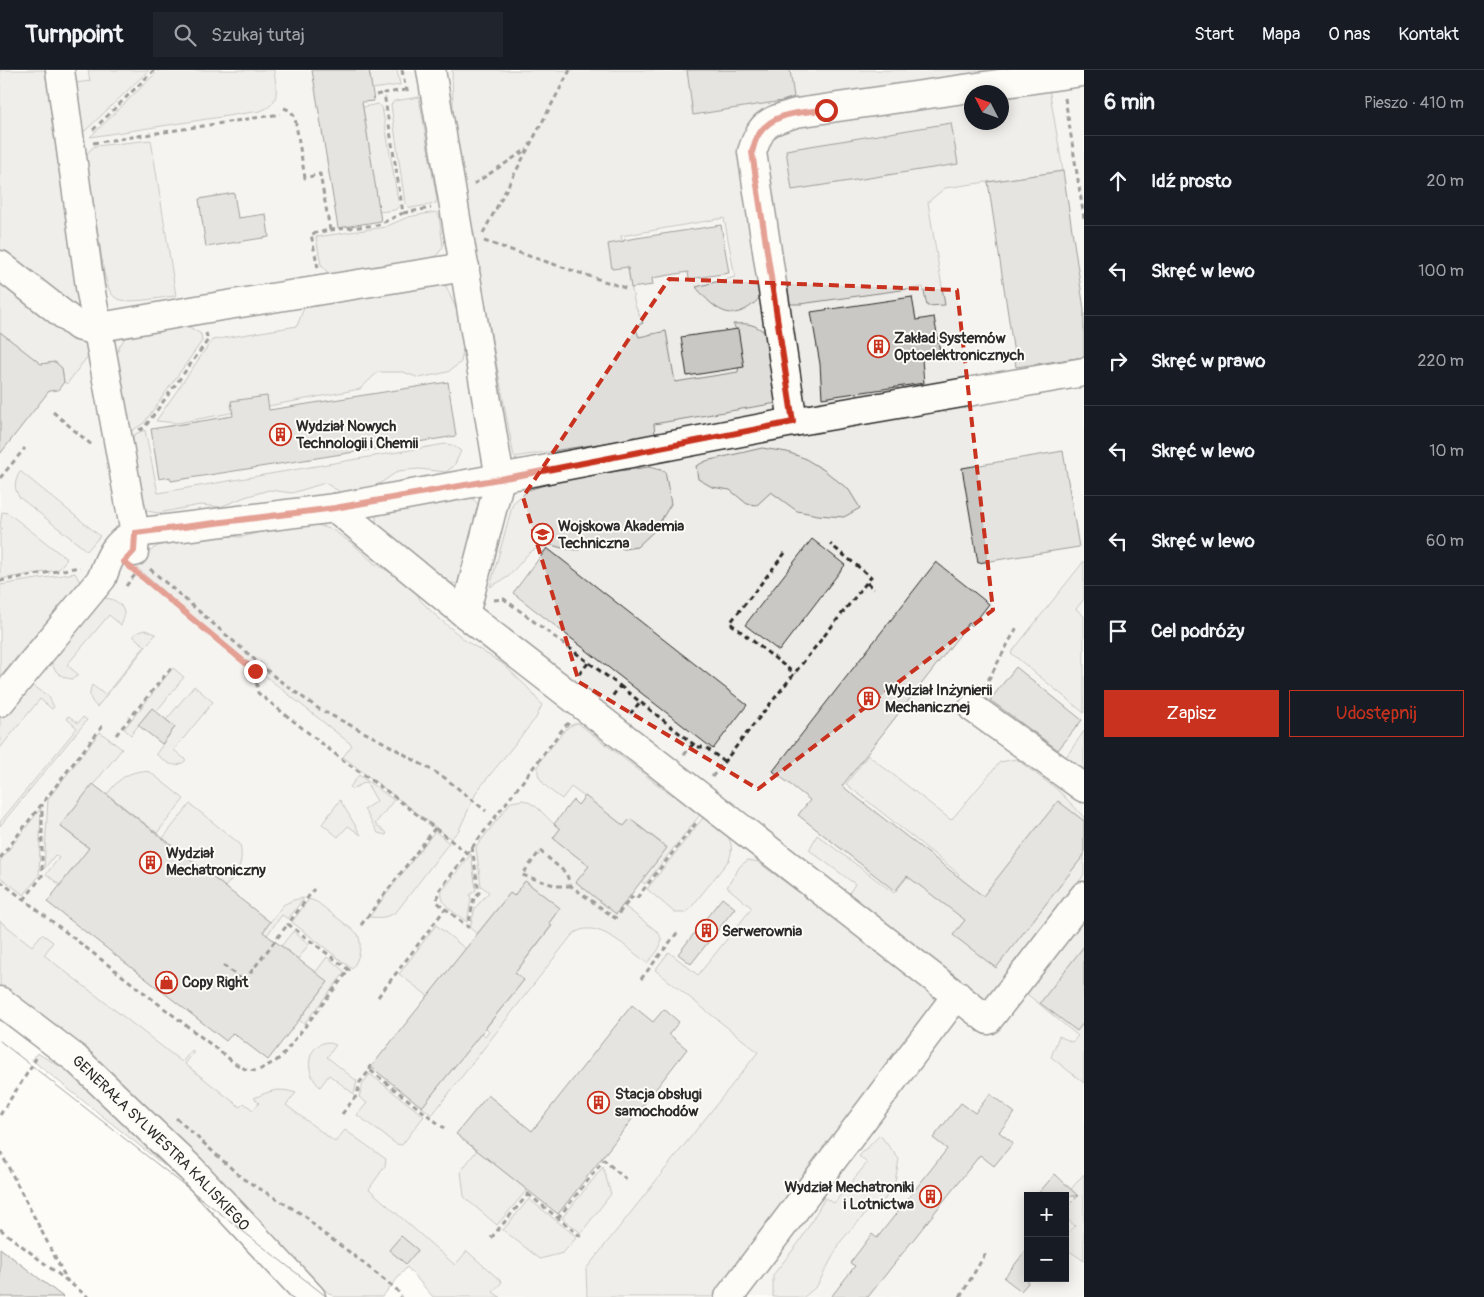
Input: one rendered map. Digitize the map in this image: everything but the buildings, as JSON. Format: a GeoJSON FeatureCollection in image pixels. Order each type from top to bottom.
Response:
{"type":"FeatureCollection","features":[{"type":"Feature","properties":{"kind":"street"},"geometry":{"type":"LineString","coordinates":[[0,702],[103,578],[117,570],[136,567],[134,551],[135,533],[90,287],[79,145],[60,70]]}},
{"type":"Feature","properties":{"kind":"street"},"geometry":{"type":"LineString","coordinates":[[793,422],[752,152],[758,135],[771,121],[796,113],[1077,74]]}},
{"type":"Feature","properties":{"kind":"street"},"geometry":{"type":"LineString","coordinates":[[422,79],[442,203],[465,267],[500,479],[465,614]]}},
{"type":"Feature","properties":{"kind":"street"},"geometry":{"type":"LineString","coordinates":[[0,265],[78,326],[89,329],[465,267]]}},
{"type":"Feature","properties":{"kind":"street"},"geometry":{"type":"LineString","coordinates":[[103,578],[109,558],[124,539],[135,533],[335,508],[500,479],[793,422],[1084,372]]}},
{"type":"Feature","properties":{"kind":"street"},"geometry":{"type":"LineString","coordinates":[[335,508],[465,614],[988,1020],[1084,896]]}},
{"type":"Feature","properties":{"kind":"street"},"geometry":{"type":"LineString","coordinates":[[973,708],[1084,788]]}},
{"type":"Feature","properties":{"kind":"street"},"geometry":{"type":"LineString","coordinates":[[729,1297],[957,995]]}},
{"type":"Feature","properties":{"kind":"street","name":"GENERAŁA SYLWESTRA KALISKIEGO"},"geometry":{"type":"LineString","coordinates":[[0,1000],[76,1059],[191,1169],[311,1297]]}},
{"type":"Feature","properties":{"kind":"path"},"geometry":{"type":"LineString","coordinates":[[79,145],[154,70]]}},
{"type":"Feature","properties":{"kind":"path"},"geometry":{"type":"LineString","coordinates":[[402,70],[406,90]]}},
{"type":"Feature","properties":{"kind":"path"},"geometry":{"type":"LineString","coordinates":[[570,70],[480,240],[628,289]]}},
{"type":"Feature","properties":{"kind":"path"},"geometry":{"type":"LineString","coordinates":[[1077,74],[1084,218]]}},
{"type":"Feature","properties":{"kind":"path"},"geometry":{"type":"LineString","coordinates":[[376,95],[406,90],[422,79]]}},
{"type":"Feature","properties":{"kind":"path"},"geometry":{"type":"LineString","coordinates":[[384,93],[403,213]]}},
{"type":"Feature","properties":{"kind":"path"},"geometry":{"type":"LineString","coordinates":[[284,108],[291,111],[295,118],[305,178],[320,174],[330,230]]}},
{"type":"Feature","properties":{"kind":"path"},"geometry":{"type":"LineString","coordinates":[[79,145],[280,114]]}},
{"type":"Feature","properties":{"kind":"path"},"geometry":{"type":"LineString","coordinates":[[321,273],[318,269],[311,234],[378,225],[403,213],[442,203],[528,149]]}},
{"type":"Feature","properties":{"kind":"path"},"geometry":{"type":"LineString","coordinates":[[53,412],[96,448],[144,428],[208,340],[203,309]]}},
{"type":"Feature","properties":{"kind":"path"},"geometry":{"type":"LineString","coordinates":[[0,478],[25,448]]}},
{"type":"Feature","properties":{"kind":"path"},"geometry":{"type":"LineString","coordinates":[[571,886],[557,886],[522,875],[540,852],[566,873],[571,886],[615,918],[632,897],[636,900],[704,800],[725,762],[871,577],[830,544]]}},
{"type":"Feature","properties":{"kind":"path"},"geometry":{"type":"LineString","coordinates":[[785,553],[730,623],[794,674]]}},
{"type":"Feature","properties":{"kind":"path"},"geometry":{"type":"LineString","coordinates":[[0,581],[77,568],[103,578],[136,567]]}},
{"type":"Feature","properties":{"kind":"path"},"geometry":{"type":"LineString","coordinates":[[136,567],[318,709],[386,743],[446,778],[486,811]]}},
{"type":"Feature","properties":{"kind":"path"},"geometry":{"type":"LineString","coordinates":[[136,567],[255,671],[258,693],[344,761],[467,853]]}},
{"type":"Feature","properties":{"kind":"path"},"geometry":{"type":"LineString","coordinates":[[867,583],[874,589]]}},
{"type":"Feature","properties":{"kind":"path"},"geometry":{"type":"LineString","coordinates":[[973,708],[1017,627]]}},
{"type":"Feature","properties":{"kind":"path"},"geometry":{"type":"LineString","coordinates":[[575,677],[588,662]]}},
{"type":"Feature","properties":{"kind":"path"},"geometry":{"type":"LineString","coordinates":[[116,736],[171,668]]}},
{"type":"Feature","properties":{"kind":"path"},"geometry":{"type":"LineString","coordinates":[[620,686],[698,747],[705,747],[725,762]]}},
{"type":"Feature","properties":{"kind":"path"},"geometry":{"type":"LineString","coordinates":[[472,847],[478,893],[474,898],[468,927],[437,902],[438,892],[467,853],[565,726],[570,722],[576,721]]}},
{"type":"Feature","properties":{"kind":"path"},"geometry":{"type":"LineString","coordinates":[[0,858],[103,725]]}},
{"type":"Feature","properties":{"kind":"path"},"geometry":{"type":"LineString","coordinates":[[24,900],[42,876],[42,802]]}},
{"type":"Feature","properties":{"kind":"path"},"geometry":{"type":"LineString","coordinates":[[361,925],[435,828]]}},
{"type":"Feature","properties":{"kind":"path"},"geometry":{"type":"LineString","coordinates":[[0,881],[236,1064],[252,1071],[266,1067],[282,1056],[349,970],[288,924]]}},
{"type":"Feature","properties":{"kind":"path"},"geometry":{"type":"LineString","coordinates":[[223,965],[244,981],[314,889]]}},
{"type":"Feature","properties":{"kind":"path"},"geometry":{"type":"LineString","coordinates":[[378,997],[445,909]]}},
{"type":"Feature","properties":{"kind":"path"},"geometry":{"type":"LineString","coordinates":[[641,979],[677,933]]}},
{"type":"Feature","properties":{"kind":"path"},"geometry":{"type":"LineString","coordinates":[[0,1115],[37,1058]]}},
{"type":"Feature","properties":{"kind":"path"},"geometry":{"type":"LineString","coordinates":[[342,1114],[357,1096],[360,1082],[370,1070],[371,1062]]}},
{"type":"Feature","properties":{"kind":"path"},"geometry":{"type":"LineString","coordinates":[[370,1070],[444,1128]]}},
{"type":"Feature","properties":{"kind":"path"},"geometry":{"type":"LineString","coordinates":[[175,1118],[242,1178],[306,1216],[320,1231],[397,1290],[401,1297]]}},
{"type":"Feature","properties":{"kind":"path"},"geometry":{"type":"LineString","coordinates":[[0,1151],[68,1282]]}},
{"type":"Feature","properties":{"kind":"path"},"geometry":{"type":"LineString","coordinates":[[558,1218],[604,1160],[629,1182]]}},
{"type":"Feature","properties":{"kind":"path"},"geometry":{"type":"LineString","coordinates":[[491,1238],[529,1193],[584,1240]]}},
{"type":"Feature","properties":{"kind":"path"},"geometry":{"type":"LineString","coordinates":[[0,1229],[88,1297]]}},
{"type":"Feature","properties":{"kind":"path"},"geometry":{"type":"LineString","coordinates":[[960,1297],[987,1251]]}},
{"type":"Feature","properties":{"kind":"highlighted area"},"geometry":{"type":"Polygon","coordinates":[[[669,279],[957,290],[993,610],[758,789],[579,682],[523,497],[669,279]]]}},
{"type":"Feature","properties":{"kind":"shaded area","name":"Wojskowa Akademia Techniczna"},"geometry":{"type":"Polygon","coordinates":[[[0,70],[1084,70],[1084,1297],[433,1297],[407,1266],[0,947],[0,70]]]}},
{"type":"Feature","properties":{"kind":"shaded area"},"geometry":{"type":"Polygon","coordinates":[[[0,70],[45,70],[59,170],[82,304],[79,309],[0,257],[0,70]]]}},
{"type":"Feature","properties":{"kind":"shaded area"},"geometry":{"type":"Polygon","coordinates":[[[88,70],[149,70],[85,131],[82,128],[75,83],[90,81],[88,70]]]}},
{"type":"Feature","properties":{"kind":"shaded area"},"geometry":{"type":"Polygon","coordinates":[[[159,70],[274,70],[275,100],[267,108],[260,111],[90,137],[159,70]]]}},
{"type":"Feature","properties":{"kind":"shaded area"},"geometry":{"type":"Polygon","coordinates":[[[369,70],[397,70],[400,85],[372,89],[369,70]]]}},
{"type":"Feature","properties":{"kind":"shaded area"},"geometry":{"type":"Polygon","coordinates":[[[452,70],[1046,70],[1063,171],[945,188],[928,202],[945,305],[927,306],[923,287],[800,304],[786,304],[765,292],[746,309],[729,313],[713,305],[696,287],[735,277],[724,218],[621,236],[635,305],[643,323],[635,327],[639,337],[666,331],[675,382],[738,372],[739,341],[733,324],[748,324],[756,326],[768,335],[777,403],[654,424],[655,435],[514,457],[454,137],[452,70]]]}},
{"type":"Feature","properties":{"kind":"shaded area"},"geometry":{"type":"Polygon","coordinates":[[[419,97],[437,200],[435,204],[410,208],[405,203],[391,105],[394,101],[419,97]]]}},
{"type":"Feature","properties":{"kind":"shaded area"},"geometry":{"type":"Polygon","coordinates":[[[378,104],[382,107],[399,206],[395,210],[379,212],[363,107],[378,104]]]}},
{"type":"Feature","properties":{"kind":"shaded area"},"geometry":{"type":"Polygon","coordinates":[[[151,140],[176,296],[136,301],[121,300],[111,293],[104,273],[86,155],[95,146],[151,140]]]}},
{"type":"Feature","properties":{"kind":"shaded area"},"geometry":{"type":"Polygon","coordinates":[[[435,212],[439,215],[443,247],[432,259],[329,274],[321,265],[316,237],[385,227],[408,217],[435,212]]]}},
{"type":"Feature","properties":{"kind":"shaded area"},"geometry":{"type":"Polygon","coordinates":[[[0,273],[88,342],[90,353],[67,384],[64,382],[62,368],[55,362],[41,364],[0,332],[0,273]]]}},
{"type":"Feature","properties":{"kind":"shaded area"},"geometry":{"type":"Polygon","coordinates":[[[435,279],[446,286],[466,331],[461,362],[448,372],[419,378],[403,372],[378,372],[360,389],[177,423],[156,421],[212,340],[297,326],[307,300],[435,279]]]}},
{"type":"Feature","properties":{"kind":"shaded area"},"geometry":{"type":"Polygon","coordinates":[[[181,322],[201,334],[202,341],[144,423],[130,432],[117,355],[119,347],[128,333],[181,322]]]}},
{"type":"Feature","properties":{"kind":"shaded area"},"geometry":{"type":"Polygon","coordinates":[[[145,430],[158,493],[445,444],[452,445],[461,451],[454,466],[446,472],[419,469],[398,471],[381,483],[347,496],[325,483],[292,493],[269,490],[220,507],[200,505],[158,513],[147,511],[143,504],[131,440],[135,434],[145,430]]]}},
{"type":"Feature","properties":{"kind":"shaded area"},"geometry":{"type":"Polygon","coordinates":[[[762,448],[787,452],[804,458],[824,470],[849,490],[860,508],[844,517],[818,515],[797,511],[771,492],[757,505],[747,504],[730,490],[712,487],[698,479],[696,466],[706,461],[762,448]]]}},
{"type":"Feature","properties":{"kind":"shaded area"},"geometry":{"type":"Polygon","coordinates":[[[649,467],[665,471],[671,504],[655,530],[637,547],[624,549],[601,540],[588,540],[579,550],[566,549],[544,543],[528,554],[508,577],[490,587],[513,503],[528,490],[572,477],[649,467]]]}},
{"type":"Feature","properties":{"kind":"shaded area"},"geometry":{"type":"Polygon","coordinates":[[[20,471],[100,536],[87,551],[19,497],[15,484],[20,471]]]}},
{"type":"Feature","properties":{"kind":"shaded area"},"geometry":{"type":"Polygon","coordinates":[[[465,495],[475,501],[480,510],[461,582],[457,584],[446,582],[376,525],[376,517],[379,512],[465,495]]]}},
{"type":"Feature","properties":{"kind":"shaded area"},"geometry":{"type":"Polygon","coordinates":[[[2,512],[8,513],[67,559],[58,570],[0,579],[0,531],[2,529],[0,527],[2,512]]]}},
{"type":"Feature","properties":{"kind":"shaded area"},"geometry":{"type":"Polygon","coordinates":[[[315,524],[333,530],[353,544],[374,563],[414,586],[420,600],[434,614],[466,641],[503,664],[528,688],[542,705],[536,718],[477,791],[459,830],[451,839],[343,757],[352,745],[191,617],[135,566],[154,548],[176,538],[242,537],[260,532],[315,524]]]}},
{"type":"Feature","properties":{"kind":"shaded area"},"geometry":{"type":"Polygon","coordinates":[[[1084,561],[1084,599],[1076,609],[1084,616],[1084,713],[1011,653],[1084,561]]]}},
{"type":"Feature","properties":{"kind":"shaded area"},"geometry":{"type":"Polygon","coordinates":[[[75,573],[80,582],[0,677],[0,585],[75,573]]]}},
{"type":"Feature","properties":{"kind":"shaded area"},"geometry":{"type":"Polygon","coordinates":[[[103,598],[113,600],[121,606],[124,614],[121,625],[109,615],[67,665],[79,675],[72,679],[60,675],[54,669],[51,657],[103,598]]]}},
{"type":"Feature","properties":{"kind":"shaded area"},"geometry":{"type":"Polygon","coordinates":[[[145,630],[156,634],[97,707],[90,697],[92,685],[105,695],[145,646],[133,636],[145,630]]]}},
{"type":"Feature","properties":{"kind":"shaded area"},"geometry":{"type":"Polygon","coordinates":[[[173,668],[184,677],[156,712],[151,709],[131,735],[124,729],[173,668]]]}},
{"type":"Feature","properties":{"kind":"shaded area"},"geometry":{"type":"Polygon","coordinates":[[[30,683],[49,697],[54,707],[52,709],[40,699],[0,748],[0,718],[30,683]]]}},
{"type":"Feature","properties":{"kind":"shaded area"},"geometry":{"type":"Polygon","coordinates":[[[194,686],[213,702],[174,750],[186,760],[178,765],[174,765],[156,754],[175,727],[166,720],[194,686]]]}},
{"type":"Feature","properties":{"kind":"shaded area"},"geometry":{"type":"Polygon","coordinates":[[[69,716],[78,723],[83,717],[87,720],[0,826],[0,822],[77,728],[66,718],[69,716]]]}},
{"type":"Feature","properties":{"kind":"shaded area"},"geometry":{"type":"Polygon","coordinates":[[[578,723],[671,795],[684,797],[703,811],[645,884],[641,881],[667,847],[630,819],[624,826],[571,787],[562,799],[540,779],[538,768],[543,757],[564,731],[578,723]]]}},
{"type":"Feature","properties":{"kind":"shaded area"},"geometry":{"type":"Polygon","coordinates":[[[1084,731],[1084,775],[1064,760],[1084,731]]]}},
{"type":"Feature","properties":{"kind":"shaded area"},"geometry":{"type":"Polygon","coordinates":[[[100,732],[122,749],[60,826],[214,946],[205,958],[247,990],[293,931],[309,944],[298,959],[284,949],[243,1001],[73,869],[60,885],[46,874],[59,858],[55,855],[44,869],[48,799],[100,732]]]}},
{"type":"Feature","properties":{"kind":"shaded area"},"geometry":{"type":"Polygon","coordinates":[[[868,755],[951,820],[1000,762],[1016,759],[1058,790],[1084,817],[1084,875],[988,998],[983,1001],[848,895],[855,884],[809,850],[817,835],[894,893],[910,874],[942,898],[959,874],[846,784],[868,755]]]}},
{"type":"Feature","properties":{"kind":"shaded area"},"geometry":{"type":"Polygon","coordinates":[[[141,771],[150,772],[184,799],[157,833],[107,794],[121,779],[141,771]]]}},
{"type":"Feature","properties":{"kind":"shaded area"},"geometry":{"type":"Polygon","coordinates":[[[359,775],[394,800],[375,824],[387,833],[386,835],[378,833],[364,809],[377,801],[366,782],[352,789],[350,787],[359,775]]]}},
{"type":"Feature","properties":{"kind":"shaded area"},"geometry":{"type":"Polygon","coordinates":[[[340,800],[361,835],[348,826],[338,837],[322,824],[340,800]]]}},
{"type":"Feature","properties":{"kind":"shaded area"},"geometry":{"type":"Polygon","coordinates":[[[523,800],[534,805],[560,829],[553,838],[589,866],[576,882],[616,913],[623,905],[658,932],[661,945],[647,963],[611,936],[601,931],[581,930],[572,935],[432,1115],[422,1107],[481,1033],[485,1036],[489,1031],[486,1028],[524,980],[515,973],[552,926],[549,923],[560,908],[525,881],[514,896],[510,893],[477,934],[470,928],[475,908],[489,892],[481,886],[476,847],[511,802],[523,800]]]}},
{"type":"Feature","properties":{"kind":"shaded area"},"geometry":{"type":"Polygon","coordinates":[[[190,804],[240,844],[241,857],[239,867],[225,887],[163,838],[190,804]]]}},
{"type":"Feature","properties":{"kind":"shaded area"},"geometry":{"type":"Polygon","coordinates":[[[41,808],[39,876],[24,895],[0,877],[0,861],[41,808]]]}},
{"type":"Feature","properties":{"kind":"shaded area"},"geometry":{"type":"Polygon","coordinates":[[[706,814],[722,828],[729,839],[731,852],[729,860],[689,910],[685,913],[675,913],[647,889],[706,814]]]}},
{"type":"Feature","properties":{"kind":"shaded area"},"geometry":{"type":"Polygon","coordinates":[[[435,831],[449,843],[397,911],[384,917],[369,917],[435,831]]]}},
{"type":"Feature","properties":{"kind":"shaded area"},"geometry":{"type":"Polygon","coordinates":[[[471,854],[476,890],[470,895],[471,900],[467,922],[446,905],[443,901],[442,891],[471,854]]]}},
{"type":"Feature","properties":{"kind":"shaded area"},"geometry":{"type":"Polygon","coordinates":[[[748,860],[758,862],[930,989],[934,998],[935,1009],[719,1297],[587,1297],[586,1269],[758,1052],[655,970],[669,952],[698,975],[752,908],[727,887],[740,866],[748,860]]]}},
{"type":"Feature","properties":{"kind":"shaded area"},"geometry":{"type":"Polygon","coordinates":[[[304,898],[288,919],[282,915],[240,971],[238,964],[283,905],[293,900],[304,898]]]}},
{"type":"Feature","properties":{"kind":"shaded area"},"geometry":{"type":"Polygon","coordinates":[[[309,899],[317,902],[358,934],[359,952],[357,961],[352,969],[292,922],[309,899]]]}},
{"type":"Feature","properties":{"kind":"shaded area"},"geometry":{"type":"Polygon","coordinates":[[[1084,906],[1084,1083],[1051,1057],[1059,1036],[1072,1042],[1078,1036],[1021,989],[1084,906]]]}},
{"type":"Feature","properties":{"kind":"shaded area"},"geometry":{"type":"Polygon","coordinates":[[[0,921],[32,946],[42,934],[53,942],[44,955],[182,1062],[192,1050],[194,1052],[185,1064],[240,1107],[244,1103],[253,1110],[259,1103],[254,1098],[270,1092],[284,1090],[296,1093],[286,1105],[335,1142],[345,1130],[386,1159],[385,1166],[369,1189],[455,1265],[467,1251],[502,1282],[493,1292],[500,1297],[433,1297],[407,1267],[382,1297],[334,1297],[307,1276],[95,1060],[0,986],[0,921]]]}},
{"type":"Feature","properties":{"kind":"shaded area"},"geometry":{"type":"Polygon","coordinates":[[[436,925],[466,949],[428,996],[399,974],[436,925]]]}},
{"type":"Feature","properties":{"kind":"shaded area"},"geometry":{"type":"Polygon","coordinates":[[[327,957],[345,972],[304,1024],[299,1020],[327,983],[315,973],[327,957]]]}},
{"type":"Feature","properties":{"kind":"shaded area"},"geometry":{"type":"Polygon","coordinates":[[[327,1042],[336,1045],[327,1057],[357,1081],[354,1094],[329,1075],[320,1087],[315,1081],[310,1068],[311,1055],[315,1049],[327,1042]]]}},
{"type":"Feature","properties":{"kind":"shaded area"},"geometry":{"type":"Polygon","coordinates":[[[37,1053],[75,1075],[165,1166],[32,1060],[37,1053]]]}},
{"type":"Feature","properties":{"kind":"shaded area"},"geometry":{"type":"Polygon","coordinates":[[[370,1074],[424,1116],[402,1145],[396,1144],[357,1115],[367,1103],[359,1097],[363,1083],[370,1074]]]}},
{"type":"Feature","properties":{"kind":"shaded area"},"geometry":{"type":"Polygon","coordinates":[[[880,1135],[899,1159],[895,1182],[885,1199],[868,1211],[841,1241],[817,1286],[804,1297],[773,1297],[773,1275],[800,1241],[825,1198],[834,1203],[867,1163],[859,1156],[880,1135]]]}},
{"type":"Feature","properties":{"kind":"shaded area"},"geometry":{"type":"Polygon","coordinates":[[[477,1150],[527,1190],[497,1225],[464,1196],[461,1171],[477,1150]]]}},
{"type":"Feature","properties":{"kind":"shaded area"},"geometry":{"type":"Polygon","coordinates":[[[603,1167],[611,1194],[581,1233],[562,1218],[603,1167]]]}},
{"type":"Feature","properties":{"kind":"shaded area"},"geometry":{"type":"Polygon","coordinates":[[[1084,1174],[1084,1261],[1069,1251],[1069,1231],[1075,1226],[1069,1221],[1069,1205],[1078,1196],[1071,1189],[1084,1174]]]}},
{"type":"Feature","properties":{"kind":"shaded area"},"geometry":{"type":"Polygon","coordinates":[[[529,1199],[577,1237],[563,1253],[540,1259],[503,1230],[529,1199]]]}},
{"type":"Feature","properties":{"kind":"tram line"},"geometry":{"type":"LineString","coordinates":[[0,1041],[327,1297]]}},
{"type":"Feature","properties":{"kind":"place","name":"Zakład Systemów Optoelektronicznych"},"geometry":{"type":"Point","coordinates":[878,347]}},
{"type":"Feature","properties":{"kind":"place","name":"Wydział Nowych Technologii i Chemii"},"geometry":{"type":"Point","coordinates":[280,435]}},
{"type":"Feature","properties":{"kind":"place","name":"Wojskowa Akademia Techniczna"},"geometry":{"type":"Point","coordinates":[542,535]}},
{"type":"Feature","properties":{"kind":"place","name":"Wydział Inżynierii Mechanicznej"},"geometry":{"type":"Point","coordinates":[869,699]}},
{"type":"Feature","properties":{"kind":"place","name":"Wydział Mechatroniczny"},"geometry":{"type":"Point","coordinates":[150,862]}},
{"type":"Feature","properties":{"kind":"place","name":"Serwerownia"},"geometry":{"type":"Point","coordinates":[706,931]}},
{"type":"Feature","properties":{"kind":"place","name":"Copy Right"},"geometry":{"type":"Point","coordinates":[166,982]}},
{"type":"Feature","properties":{"kind":"place","name":"Stacja obsługi samochodów"},"geometry":{"type":"Point","coordinates":[599,1103]}},
{"type":"Feature","properties":{"kind":"place","name":"Wydział Mechatroniki i Lotnictwa"},"geometry":{"type":"Point","coordinates":[930,1196]}},
{"type":"Feature","properties":{"kind":"route"},"geometry":{"type":"LineString","coordinates":[[255,671],[124,562],[134,551],[135,533],[335,508],[527,474],[793,422],[752,152],[758,135],[771,121],[796,113],[826,110]]}}]}
